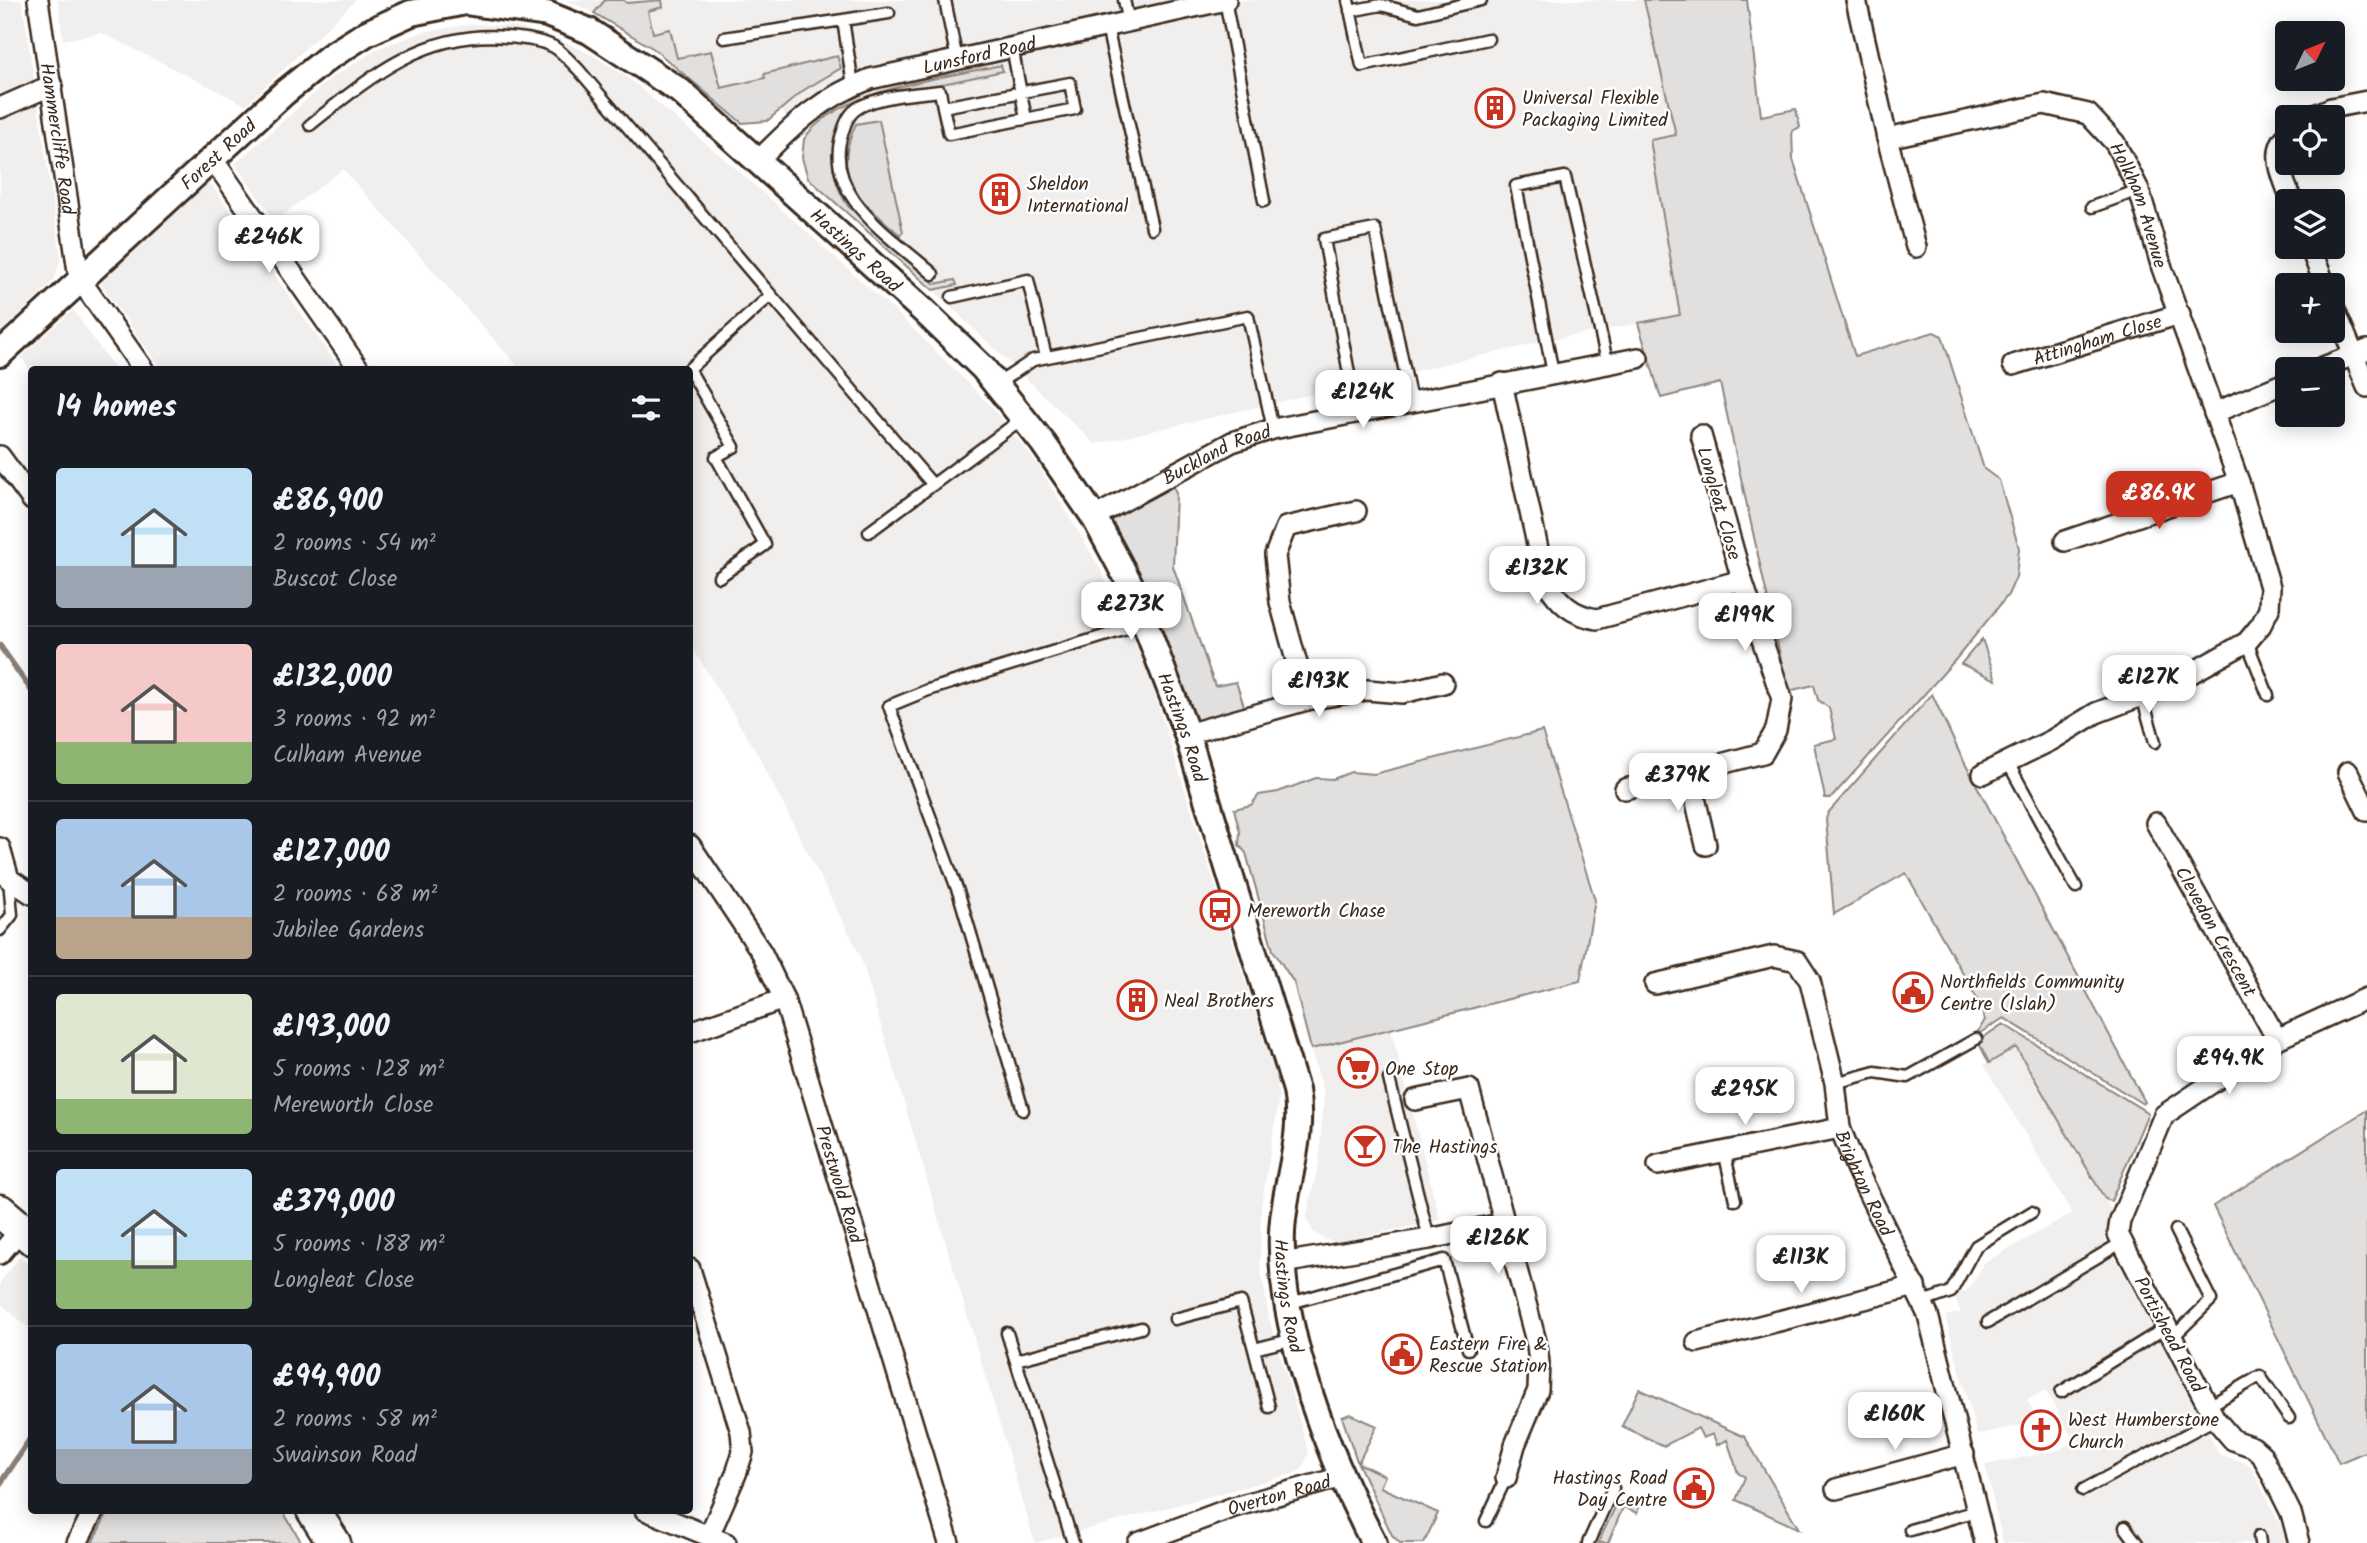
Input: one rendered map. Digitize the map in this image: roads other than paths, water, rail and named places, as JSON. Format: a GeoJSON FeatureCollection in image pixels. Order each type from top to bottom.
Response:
{"type":"FeatureCollection","features":[{"type":"Feature","properties":{"kind":"main road"},"geometry":{"type":"LineString","coordinates":[[316,1514],[334,1543]]}},
{"type":"Feature","properties":{"kind":"street","name":"Hammercliffe Road"},"geometry":{"type":"LineString","coordinates":[[38,0],[79,278]]}},
{"type":"Feature","properties":{"kind":"street","name":"Lunsford Road"},"geometry":{"type":"LineString","coordinates":[[758,161],[795,123],[836,92],[853,85],[1226,0]]}},
{"type":"Feature","properties":{"kind":"street"},"geometry":{"type":"LineString","coordinates":[[1856,0],[1887,138],[1916,247]]}},
{"type":"Feature","properties":{"kind":"street","name":"Forest Road"},"geometry":{"type":"LineString","coordinates":[[0,354],[79,278],[302,78],[342,48],[411,13],[465,2]]}},
{"type":"Feature","properties":{"kind":"street","name":"Hastings Road"},"geometry":{"type":"LineString","coordinates":[[465,2],[547,14],[589,30],[680,91],[925,312],[996,385],[1094,517],[1130,584],[1147,623],[1188,734],[1296,1090],[1300,1112],[1298,1143],[1285,1200],[1282,1263],[1287,1304],[1295,1339],[1342,1478],[1374,1543]]}},
{"type":"Feature","properties":{"kind":"street"},"geometry":{"type":"LineString","coordinates":[[0,108],[52,85]]}},
{"type":"Feature","properties":{"kind":"street"},"geometry":{"type":"LineString","coordinates":[[2345,107],[2367,101]]}},
{"type":"Feature","properties":{"kind":"street","name":"Holkham Avenue"},"geometry":{"type":"LineString","coordinates":[[1887,138],[2044,104],[2088,114],[2115,143],[2139,190],[2239,482],[2270,587],[2269,608],[2261,625],[2247,642]]}},
{"type":"Feature","properties":{"kind":"street"},"geometry":{"type":"LineString","coordinates":[[212,158],[357,366]]}},
{"type":"Feature","properties":{"kind":"street"},"geometry":{"type":"LineString","coordinates":[[79,278],[141,366]]}},
{"type":"Feature","properties":{"kind":"street","name":"Attingham Close"},"geometry":{"type":"LineString","coordinates":[[2012,365],[2180,314]]}},
{"type":"Feature","properties":{"kind":"street"},"geometry":{"type":"LineString","coordinates":[[2345,326],[2360,352],[2367,387]]}},
{"type":"Feature","properties":{"kind":"street","name":"Buckland Road"},"geometry":{"type":"LineString","coordinates":[[1094,517],[1232,442],[1273,429],[1607,361],[1638,358]]}},
{"type":"Feature","properties":{"kind":"street"},"geometry":{"type":"LineString","coordinates":[[1503,383],[1545,581],[1559,602],[1580,616],[1597,619],[1742,580]]}},
{"type":"Feature","properties":{"kind":"street"},"geometry":{"type":"LineString","coordinates":[[2214,413],[2275,387]]}},
{"type":"Feature","properties":{"kind":"street","name":"Longleat Close"},"geometry":{"type":"LineString","coordinates":[[1625,789],[1763,753],[1776,730],[1782,699],[1742,580],[1701,435]]}},
{"type":"Feature","properties":{"kind":"street"},"geometry":{"type":"LineString","coordinates":[[0,456],[28,494]]}},
{"type":"Feature","properties":{"kind":"street"},"geometry":{"type":"LineString","coordinates":[[2065,541],[2239,482]]}},
{"type":"Feature","properties":{"kind":"street"},"geometry":{"type":"LineString","coordinates":[[1307,700],[1280,602],[1275,555],[1286,527],[1356,511]]}},
{"type":"Feature","properties":{"kind":"street"},"geometry":{"type":"LineString","coordinates":[[1983,774],[2052,740],[2096,713],[2170,685],[2247,642]]}},
{"type":"Feature","properties":{"kind":"street"},"geometry":{"type":"LineString","coordinates":[[1188,734],[1307,700],[1367,690],[1402,693],[1443,683]]}},
{"type":"Feature","properties":{"kind":"street"},"geometry":{"type":"LineString","coordinates":[[1689,772],[1706,845]]}},
{"type":"Feature","properties":{"kind":"street"},"geometry":{"type":"LineString","coordinates":[[2348,772],[2367,811]]}},
{"type":"Feature","properties":{"kind":"street","name":"Clevedon Crescent"},"geometry":{"type":"LineString","coordinates":[[2157,823],[2277,1039]]}},
{"type":"Feature","properties":{"kind":"street"},"geometry":{"type":"LineString","coordinates":[[0,848],[9,879],[28,891]]}},
{"type":"Feature","properties":{"kind":"street","name":"Prestwold Road"},"geometry":{"type":"LineString","coordinates":[[693,850],[762,953],[783,999],[948,1543]]}},
{"type":"Feature","properties":{"kind":"street","name":"Brighton Road"},"geometry":{"type":"LineString","coordinates":[[1655,984],[1774,956],[1797,961],[1810,981],[1835,1083],[1840,1128],[1857,1170],[1919,1294],[1964,1454],[1984,1543]]}},
{"type":"Feature","properties":{"kind":"street"},"geometry":{"type":"LineString","coordinates":[[2277,1039],[2367,998]]}},
{"type":"Feature","properties":{"kind":"street"},"geometry":{"type":"LineString","coordinates":[[693,1030],[783,999]]}},
{"type":"Feature","properties":{"kind":"street","name":"Portishead Road"},"geometry":{"type":"LineString","coordinates":[[2277,1039],[2164,1115],[2120,1221],[2118,1234],[2212,1412],[2233,1440],[2253,1447],[2262,1455],[2291,1513],[2299,1543]]}},
{"type":"Feature","properties":{"kind":"street"},"geometry":{"type":"LineString","coordinates":[[1415,1100],[1469,1089],[1537,1345],[1540,1376],[1538,1390],[1515,1445],[1506,1478]]}},
{"type":"Feature","properties":{"kind":"street"},"geometry":{"type":"LineString","coordinates":[[1658,1165],[1840,1128]]}},
{"type":"Feature","properties":{"kind":"street"},"geometry":{"type":"LineString","coordinates":[[1282,1263],[1429,1239],[1505,1223]]}},
{"type":"Feature","properties":{"kind":"street"},"geometry":{"type":"LineString","coordinates":[[0,1254],[18,1226]]}},
{"type":"Feature","properties":{"kind":"street"},"geometry":{"type":"LineString","coordinates":[[655,1514],[717,1539],[743,1452],[741,1432],[693,1279]]}},
{"type":"Feature","properties":{"kind":"street"},"geometry":{"type":"LineString","coordinates":[[1697,1342],[1919,1294]]}},
{"type":"Feature","properties":{"kind":"street"},"geometry":{"type":"LineString","coordinates":[[1836,1489],[1964,1454]]}},
{"type":"Feature","properties":{"kind":"street","name":"Overton Road"},"geometry":{"type":"LineString","coordinates":[[1138,1543],[1234,1507],[1342,1478]]}},
{"type":"Feature","properties":{"kind":"street"},"geometry":{"type":"LineString","coordinates":[[77,1543],[91,1514]]}},
{"type":"Feature","properties":{"kind":"lane"},"geometry":{"type":"LineString","coordinates":[[945,0],[957,60]]}},
{"type":"Feature","properties":{"kind":"lane"},"geometry":{"type":"LineString","coordinates":[[1125,0],[1129,22]]}},
{"type":"Feature","properties":{"kind":"lane"},"geometry":{"type":"LineString","coordinates":[[1226,0],[1265,201]]}},
{"type":"Feature","properties":{"kind":"lane"},"geometry":{"type":"LineString","coordinates":[[1348,0],[1362,65],[1488,39]]}},
{"type":"Feature","properties":{"kind":"lane"},"geometry":{"type":"LineString","coordinates":[[1350,11],[1381,5],[1418,15],[1481,0]]}},
{"type":"Feature","properties":{"kind":"lane"},"geometry":{"type":"LineString","coordinates":[[724,38],[889,13]]}},
{"type":"Feature","properties":{"kind":"lane"},"geometry":{"type":"LineString","coordinates":[[843,20],[853,85]]}},
{"type":"Feature","properties":{"kind":"lane"},"geometry":{"type":"LineString","coordinates":[[1107,27],[1152,228]]}},
{"type":"Feature","properties":{"kind":"lane"},"geometry":{"type":"LineString","coordinates":[[310,125],[379,71],[422,48],[451,39],[487,35],[520,38],[554,47],[578,69],[933,485]]}},
{"type":"Feature","properties":{"kind":"lane"},"geometry":{"type":"LineString","coordinates":[[1012,47],[1026,119]]}},
{"type":"Feature","properties":{"kind":"lane"},"geometry":{"type":"LineString","coordinates":[[933,274],[850,198],[841,181],[838,160],[841,137],[848,116],[864,104],[940,91],[943,107],[949,134],[1075,109],[1070,83],[943,107]]}},
{"type":"Feature","properties":{"kind":"lane"},"geometry":{"type":"LineString","coordinates":[[1553,373],[1516,186],[1565,177],[1607,361]]}},
{"type":"Feature","properties":{"kind":"lane"},"geometry":{"type":"LineString","coordinates":[[2092,207],[2139,190]]}},
{"type":"Feature","properties":{"kind":"lane"},"geometry":{"type":"LineString","coordinates":[[1356,411],[1324,239],[1375,229],[1411,401]]}},
{"type":"Feature","properties":{"kind":"lane"},"geometry":{"type":"LineString","coordinates":[[952,297],[1028,280],[1046,357]]}},
{"type":"Feature","properties":{"kind":"lane"},"geometry":{"type":"LineString","coordinates":[[692,366],[771,295]]}},
{"type":"Feature","properties":{"kind":"lane"},"geometry":{"type":"LineString","coordinates":[[996,385],[1033,360],[1248,316],[1273,429]]}},
{"type":"Feature","properties":{"kind":"lane"},"geometry":{"type":"LineString","coordinates":[[693,376],[734,447],[716,457],[765,545],[719,577]]}},
{"type":"Feature","properties":{"kind":"lane"},"geometry":{"type":"LineString","coordinates":[[869,532],[1023,418]]}},
{"type":"Feature","properties":{"kind":"lane"},"geometry":{"type":"LineString","coordinates":[[1023,1110],[959,894],[888,706],[928,690],[1147,623]]}},
{"type":"Feature","properties":{"kind":"lane"},"geometry":{"type":"LineString","coordinates":[[2247,642],[2268,695]]}},
{"type":"Feature","properties":{"kind":"lane"},"geometry":{"type":"LineString","coordinates":[[2142,696],[2155,742]]}},
{"type":"Feature","properties":{"kind":"lane"},"geometry":{"type":"LineString","coordinates":[[2007,761],[2076,887]]}},
{"type":"Feature","properties":{"kind":"lane"},"geometry":{"type":"LineString","coordinates":[[0,930],[12,915],[9,879]]}},
{"type":"Feature","properties":{"kind":"lane"},"geometry":{"type":"LineString","coordinates":[[1835,1083],[1875,1072],[1908,1077],[1976,1039]]}},
{"type":"Feature","properties":{"kind":"lane"},"geometry":{"type":"LineString","coordinates":[[1389,1079],[1429,1239]]}},
{"type":"Feature","properties":{"kind":"lane"},"geometry":{"type":"LineString","coordinates":[[1724,1151],[1735,1200]]}},
{"type":"Feature","properties":{"kind":"lane"},"geometry":{"type":"LineString","coordinates":[[1919,1294],[1951,1292],[1976,1246],[2032,1212]]}},
{"type":"Feature","properties":{"kind":"lane"},"geometry":{"type":"LineString","coordinates":[[2061,1392],[2170,1332],[2211,1300],[2176,1230]]}},
{"type":"Feature","properties":{"kind":"lane"},"geometry":{"type":"LineString","coordinates":[[1988,1322],[2121,1243]]}},
{"type":"Feature","properties":{"kind":"lane"},"geometry":{"type":"LineString","coordinates":[[1287,1304],[1444,1260],[1468,1349]]}},
{"type":"Feature","properties":{"kind":"lane"},"geometry":{"type":"LineString","coordinates":[[1175,1319],[1241,1302],[1269,1407]]}},
{"type":"Feature","properties":{"kind":"lane"},"geometry":{"type":"LineString","coordinates":[[1016,1360],[1141,1328]]}},
{"type":"Feature","properties":{"kind":"lane"},"geometry":{"type":"LineString","coordinates":[[1007,1333],[1073,1543]]}},
{"type":"Feature","properties":{"kind":"lane"},"geometry":{"type":"LineString","coordinates":[[1254,1349],[1295,1339]]}},
{"type":"Feature","properties":{"kind":"lane"},"geometry":{"type":"LineString","coordinates":[[2083,1490],[2212,1412],[2260,1376],[2289,1418]]}},
{"type":"Feature","properties":{"kind":"lane"},"geometry":{"type":"LineString","coordinates":[[1486,1521],[1506,1478]]}},
{"type":"Feature","properties":{"kind":"lane"},"geometry":{"type":"LineString","coordinates":[[1588,1543],[1613,1488]]}},
{"type":"Feature","properties":{"kind":"lane"},"geometry":{"type":"LineString","coordinates":[[1910,1530],[1977,1511]]}},
{"type":"Feature","properties":{"kind":"lane"},"geometry":{"type":"LineString","coordinates":[[2125,1527],[2137,1543]]}},
{"type":"Feature","properties":{"kind":"waterway"},"geometry":{"type":"LineString","coordinates":[[0,646],[28,685]]}},
{"type":"Feature","properties":{"kind":"waterway"},"geometry":{"type":"LineString","coordinates":[[0,1484],[28,1442]]}},
{"type":"Feature","properties":{"kind":"place","name":"Universal Flexible Packaging Limited"},"geometry":{"type":"Point","coordinates":[1495,108]}},
{"type":"Feature","properties":{"kind":"place","name":"Sheldon International"},"geometry":{"type":"Point","coordinates":[1000,194]}},
{"type":"Feature","properties":{"kind":"place","name":"Mereworth Chase"},"geometry":{"type":"Point","coordinates":[1220,910]}},
{"type":"Feature","properties":{"kind":"place","name":"Northfields Community Centre (Islah)"},"geometry":{"type":"Point","coordinates":[1913,992]}},
{"type":"Feature","properties":{"kind":"place","name":"Neal Brothers"},"geometry":{"type":"Point","coordinates":[1137,1000]}},
{"type":"Feature","properties":{"kind":"place","name":"One Stop"},"geometry":{"type":"Point","coordinates":[1358,1068]}},
{"type":"Feature","properties":{"kind":"place","name":"The Hastings"},"geometry":{"type":"Point","coordinates":[1365,1146]}},
{"type":"Feature","properties":{"kind":"place","name":"Eastern Fire & Rescue Station"},"geometry":{"type":"Point","coordinates":[1402,1354]}},
{"type":"Feature","properties":{"kind":"place","name":"West Humberstone Church"},"geometry":{"type":"Point","coordinates":[2041,1430]}},
{"type":"Feature","properties":{"kind":"place","name":"Hastings Road Day Centre"},"geometry":{"type":"Point","coordinates":[1694,1488]}}]}
